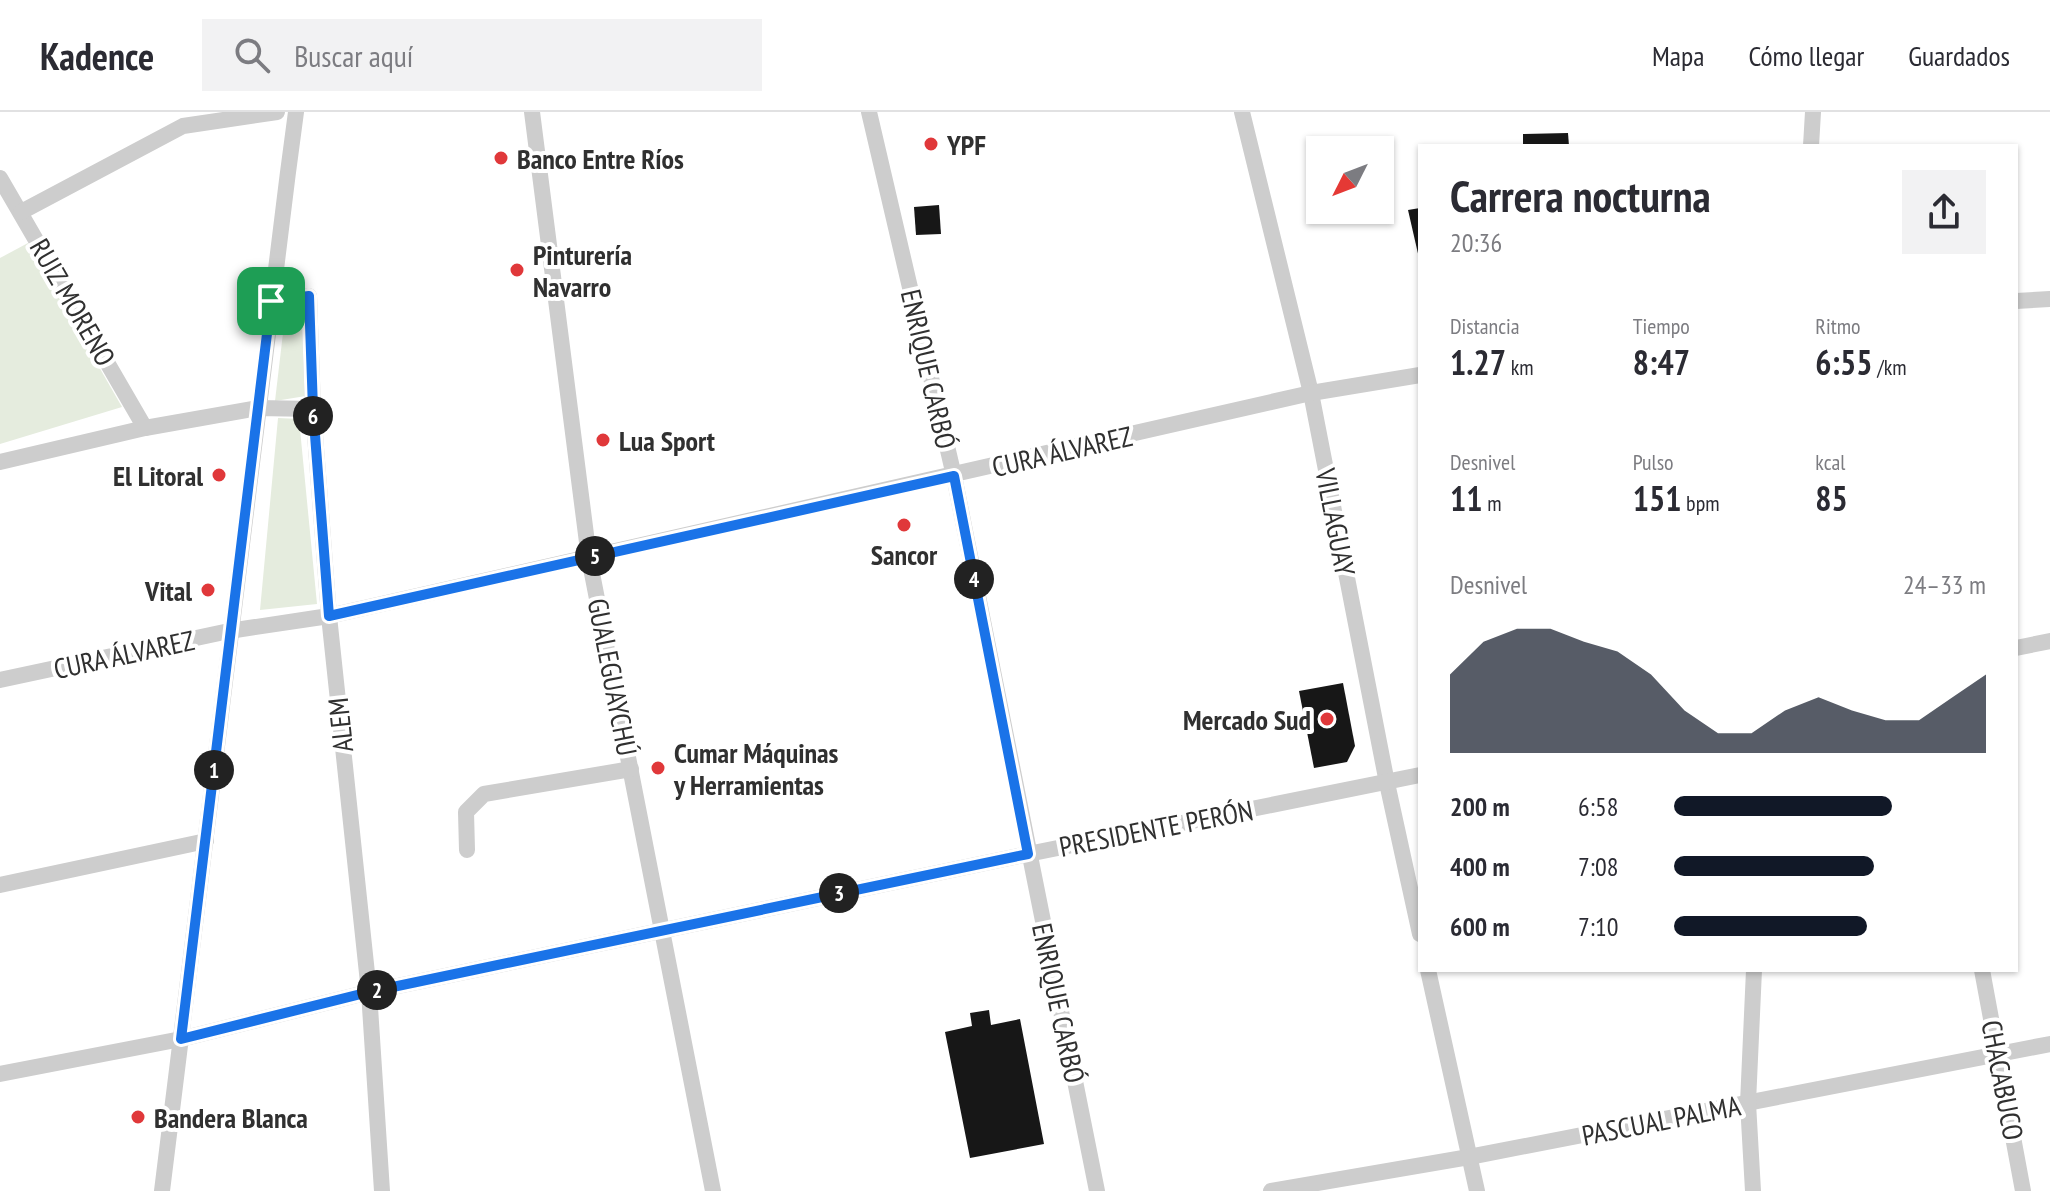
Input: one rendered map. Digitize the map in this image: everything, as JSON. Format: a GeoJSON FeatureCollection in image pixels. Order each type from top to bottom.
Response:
{"type":"FeatureCollection","features":[{"type":"Feature","properties":{"kind":"street"},"geometry":{"type":"LineString","coordinates":[[21,212],[183,126],[277,112]]}},
{"type":"Feature","properties":{"kind":"street"},"geometry":{"type":"LineString","coordinates":[[162,1191],[229,631],[296,112]]}},
{"type":"Feature","properties":{"kind":"street","name":"GUALEGUAYCHÚ"},"geometry":{"type":"LineString","coordinates":[[532,112],[589,558],[713,1191]]}},
{"type":"Feature","properties":{"kind":"street","name":"ENRIQUE CARBÓ"},"geometry":{"type":"LineString","coordinates":[[869,112],[954,476],[1097,1191]]}},
{"type":"Feature","properties":{"kind":"street","name":"VILLAGUAY"},"geometry":{"type":"LineString","coordinates":[[1242,112],[1311,393],[1387,783],[1418,925]]}},
{"type":"Feature","properties":{"kind":"street"},"geometry":{"type":"LineString","coordinates":[[1811,144],[1813,112]]}},
{"type":"Feature","properties":{"kind":"street","name":"RUIZ MORENO"},"geometry":{"type":"LineString","coordinates":[[0,178],[145,428]]}},
{"type":"Feature","properties":{"kind":"street","name":"ALEM"},"geometry":{"type":"LineString","coordinates":[[271,301],[309,296],[313,409],[329,616],[369,992],[382,1191]]}},
{"type":"Feature","properties":{"kind":"street"},"geometry":{"type":"LineString","coordinates":[[2018,301],[2050,299]]}},
{"type":"Feature","properties":{"kind":"street","name":"CURA ÁLVAREZ"},"geometry":{"type":"LineString","coordinates":[[0,680],[229,631],[329,616],[1311,393],[1418,375]]}},
{"type":"Feature","properties":{"kind":"street"},"geometry":{"type":"LineString","coordinates":[[0,462],[145,428],[258,408],[313,409]]}},
{"type":"Feature","properties":{"kind":"street"},"geometry":{"type":"LineString","coordinates":[[2018,648],[2050,641]]}},
{"type":"Feature","properties":{"kind":"street"},"geometry":{"type":"LineString","coordinates":[[467,850],[466,812],[484,794],[631,769]]}},
{"type":"Feature","properties":{"kind":"street","name":"PRESIDENTE PERÓN"},"geometry":{"type":"LineString","coordinates":[[0,1074],[181,1039],[369,992],[663,930],[1418,775]]}},
{"type":"Feature","properties":{"kind":"street"},"geometry":{"type":"LineString","coordinates":[[0,885],[206,841]]}},
{"type":"Feature","properties":{"kind":"street"},"geometry":{"type":"LineString","coordinates":[[1428,972],[1477,1191]]}},
{"type":"Feature","properties":{"kind":"street"},"geometry":{"type":"LineString","coordinates":[[1753,1191],[1748,1103],[1754,972]]}},
{"type":"Feature","properties":{"kind":"street","name":"CHACABUCO"},"geometry":{"type":"LineString","coordinates":[[1982,972],[2023,1191]]}},
{"type":"Feature","properties":{"kind":"street","name":"PASCUAL PALMA"},"geometry":{"type":"LineString","coordinates":[[1271,1191],[1469,1157],[2050,1044]]}},
{"type":"Feature","properties":{"kind":"shaded area"},"geometry":{"type":"Polygon","coordinates":[[[28,243],[122,407],[0,444],[0,258],[28,243]]]}},
{"type":"Feature","properties":{"kind":"shaded area"},"geometry":{"type":"Polygon","coordinates":[[[285,316],[307,316],[312,395],[275,401],[285,316]]]}},
{"type":"Feature","properties":{"kind":"shaded area"},"geometry":{"type":"Polygon","coordinates":[[[278,418],[299,419],[317,604],[260,610],[278,418]]]}},
{"type":"Feature","properties":{"kind":"building"},"geometry":{"type":"Polygon","coordinates":[[[1568,133],[1569,144],[1523,144],[1523,134],[1568,133]]]}},
{"type":"Feature","properties":{"kind":"building"},"geometry":{"type":"Polygon","coordinates":[[[939,205],[941,234],[916,235],[914,207],[939,205]]]}},
{"type":"Feature","properties":{"kind":"building"},"geometry":{"type":"Polygon","coordinates":[[[1418,208],[1418,254],[1408,210],[1418,208]]]}},
{"type":"Feature","properties":{"kind":"building","name":"Mercado Sud"},"geometry":{"type":"Polygon","coordinates":[[[1343,683],[1355,746],[1347,762],[1314,768],[1299,691],[1343,683]]]}},
{"type":"Feature","properties":{"kind":"building"},"geometry":{"type":"Polygon","coordinates":[[[989,1010],[991,1025],[1020,1019],[1044,1144],[970,1158],[945,1032],[972,1026],[970,1013],[989,1010]]]}},
{"type":"Feature","properties":{"kind":"place","name":"YPF"},"geometry":{"type":"Point","coordinates":[931,144]}},
{"type":"Feature","properties":{"kind":"place","name":"Banco Entre Ríos"},"geometry":{"type":"Point","coordinates":[501,158]}},
{"type":"Feature","properties":{"kind":"place","name":"Pinturería Navarro"},"geometry":{"type":"Point","coordinates":[517,270]}},
{"type":"Feature","properties":{"kind":"place","name":"Lua Sport"},"geometry":{"type":"Point","coordinates":[603,440]}},
{"type":"Feature","properties":{"kind":"place","name":"El Litoral"},"geometry":{"type":"Point","coordinates":[219,475]}},
{"type":"Feature","properties":{"kind":"place","name":"Sancor"},"geometry":{"type":"Point","coordinates":[904,525]}},
{"type":"Feature","properties":{"kind":"place","name":"Vital"},"geometry":{"type":"Point","coordinates":[208,590]}},
{"type":"Feature","properties":{"kind":"place","name":"Mercado Sud"},"geometry":{"type":"Point","coordinates":[1327,719]}},
{"type":"Feature","properties":{"kind":"place","name":"Cumar Máquinas y Herramientas"},"geometry":{"type":"Point","coordinates":[658,768]}},
{"type":"Feature","properties":{"kind":"place","name":"Bandera Blanca"},"geometry":{"type":"Point","coordinates":[138,1117]}},
{"type":"Feature","properties":{"kind":"route"},"geometry":{"type":"LineString","coordinates":[[309,296],[313,409],[329,616],[954,476],[1028,854],[369,992],[181,1039],[271,301],[309,296]]}}]}
